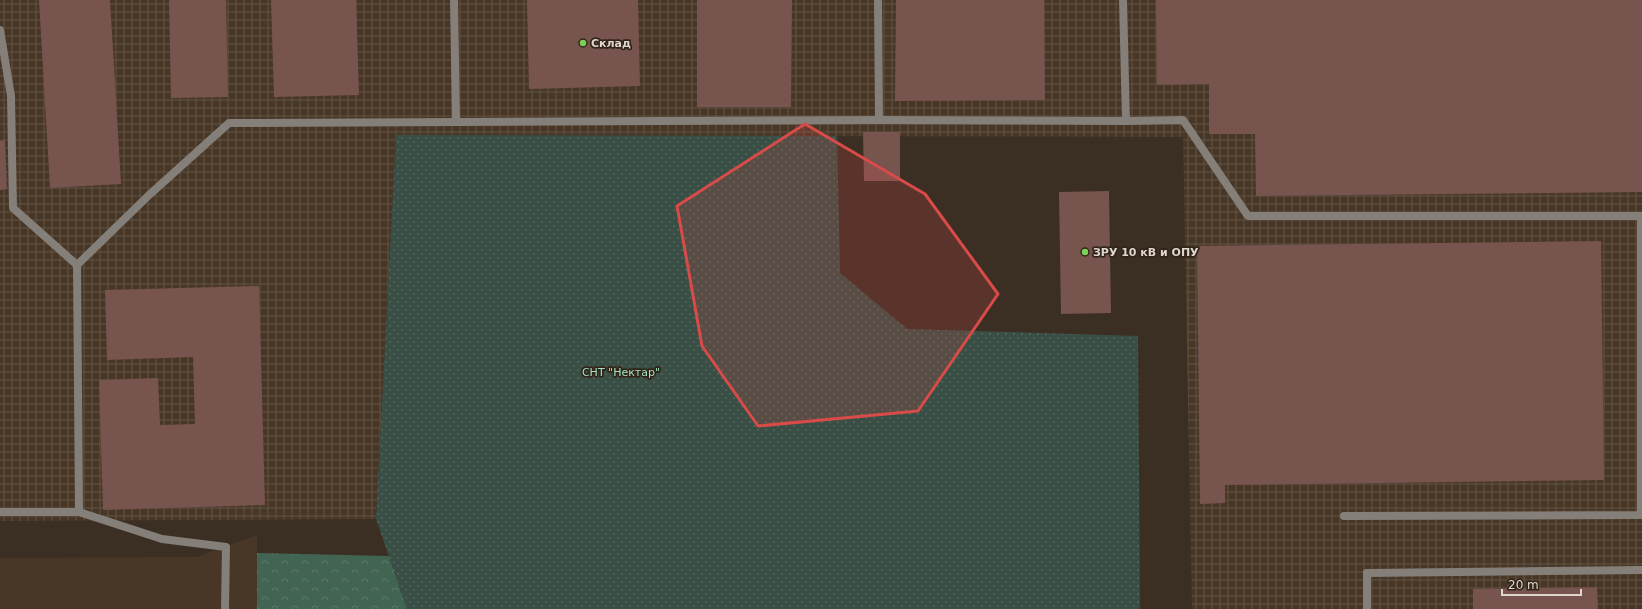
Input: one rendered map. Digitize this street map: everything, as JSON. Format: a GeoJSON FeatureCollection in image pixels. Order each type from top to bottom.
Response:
{"type":"FeatureCollection","features":[{"type":"Feature","properties":{"kind":"street"},"geometry":{"type":"LineString","coordinates":[[454,0],[456,121]]}},
{"type":"Feature","properties":{"kind":"street"},"geometry":{"type":"LineString","coordinates":[[878,0],[879,120]]}},
{"type":"Feature","properties":{"kind":"street"},"geometry":{"type":"LineString","coordinates":[[1123,0],[1126,121]]}},
{"type":"Feature","properties":{"kind":"street"},"geometry":{"type":"LineString","coordinates":[[0,30],[11,96],[13,208],[77,265]]}},
{"type":"Feature","properties":{"kind":"street"},"geometry":{"type":"LineString","coordinates":[[79,512],[77,265],[148,196],[229,123],[456,121],[1183,120],[1248,216],[1642,216],[1641,514],[1344,516]]}},
{"type":"Feature","properties":{"kind":"street"},"geometry":{"type":"LineString","coordinates":[[0,512],[79,512],[162,539],[226,547],[225,609]]}},
{"type":"Feature","properties":{"kind":"street"},"geometry":{"type":"LineString","coordinates":[[1367,609],[1367,573],[1642,570]]}},
{"type":"Feature","properties":{"kind":"highlighted area"},"geometry":{"type":"Polygon","coordinates":[[[805,124],[925,194],[998,294],[918,411],[758,426],[702,346],[677,206],[805,124]]]}},
{"type":"Feature","properties":{"kind":"shaded area"},"geometry":{"type":"Polygon","coordinates":[[[0,0],[1642,0],[1642,609],[1192,609],[1183,137],[396,135],[376,519],[0,521],[0,0]]]}},
{"type":"Feature","properties":{"kind":"shaded area"},"geometry":{"type":"Polygon","coordinates":[[[257,535],[257,609],[0,609],[0,558],[197,557],[257,535]]]}},
{"type":"Feature","properties":{"kind":"green space","name":"СНТ \"Нектар\""},"geometry":{"type":"Polygon","coordinates":[[[396,135],[837,136],[840,273],[907,329],[1138,336],[1140,609],[407,609],[376,519],[396,135]]]}},
{"type":"Feature","properties":{"kind":"green space"},"geometry":{"type":"Polygon","coordinates":[[[257,553],[389,556],[407,609],[257,609],[257,553]]]}},
{"type":"Feature","properties":{"kind":"building"},"geometry":{"type":"Polygon","coordinates":[[[39,0],[110,0],[121,184],[50,188],[39,0]]]}},
{"type":"Feature","properties":{"kind":"building"},"geometry":{"type":"Polygon","coordinates":[[[169,0],[226,0],[228,97],[171,98],[169,0]]]}},
{"type":"Feature","properties":{"kind":"building"},"geometry":{"type":"Polygon","coordinates":[[[271,0],[356,0],[359,95],[274,97],[271,0]]]}},
{"type":"Feature","properties":{"kind":"building","name":"Склад"},"geometry":{"type":"Polygon","coordinates":[[[527,0],[638,0],[640,86],[529,89],[527,0]]]}},
{"type":"Feature","properties":{"kind":"building"},"geometry":{"type":"Polygon","coordinates":[[[697,0],[792,0],[791,107],[697,107],[697,0]]]}},
{"type":"Feature","properties":{"kind":"building"},"geometry":{"type":"Polygon","coordinates":[[[896,0],[1044,0],[1045,100],[895,101],[896,0]]]}},
{"type":"Feature","properties":{"kind":"building"},"geometry":{"type":"Polygon","coordinates":[[[1156,0],[1642,0],[1642,192],[1256,196],[1255,134],[1209,134],[1209,84],[1157,85],[1156,0]]]}},
{"type":"Feature","properties":{"kind":"building"},"geometry":{"type":"Polygon","coordinates":[[[863,132],[900,132],[900,181],[864,181],[863,132]]]}},
{"type":"Feature","properties":{"kind":"building"},"geometry":{"type":"Polygon","coordinates":[[[5,140],[7,189],[0,190],[0,141],[5,140]]]}},
{"type":"Feature","properties":{"kind":"building","name":"ЗРУ 10 кВ и ОПУ"},"geometry":{"type":"Polygon","coordinates":[[[1109,191],[1111,313],[1061,314],[1059,192],[1109,191]]]}},
{"type":"Feature","properties":{"kind":"building"},"geometry":{"type":"Polygon","coordinates":[[[1601,241],[1604,480],[1225,485],[1225,503],[1200,504],[1197,246],[1601,241]]]}},
{"type":"Feature","properties":{"kind":"building"},"geometry":{"type":"Polygon","coordinates":[[[259,286],[265,505],[103,510],[99,380],[158,378],[160,425],[195,424],[193,357],[107,360],[105,290],[259,286]]]}},
{"type":"Feature","properties":{"kind":"building"},"geometry":{"type":"Polygon","coordinates":[[[1597,587],[1598,609],[1473,609],[1473,589],[1597,587]]]}},
{"type":"Feature","properties":{"kind":"place","name":"Склад"},"geometry":{"type":"Point","coordinates":[583,43]}},
{"type":"Feature","properties":{"kind":"place","name":"ЗРУ 10 кВ и ОПУ"},"geometry":{"type":"Point","coordinates":[1085,252]}}]}
